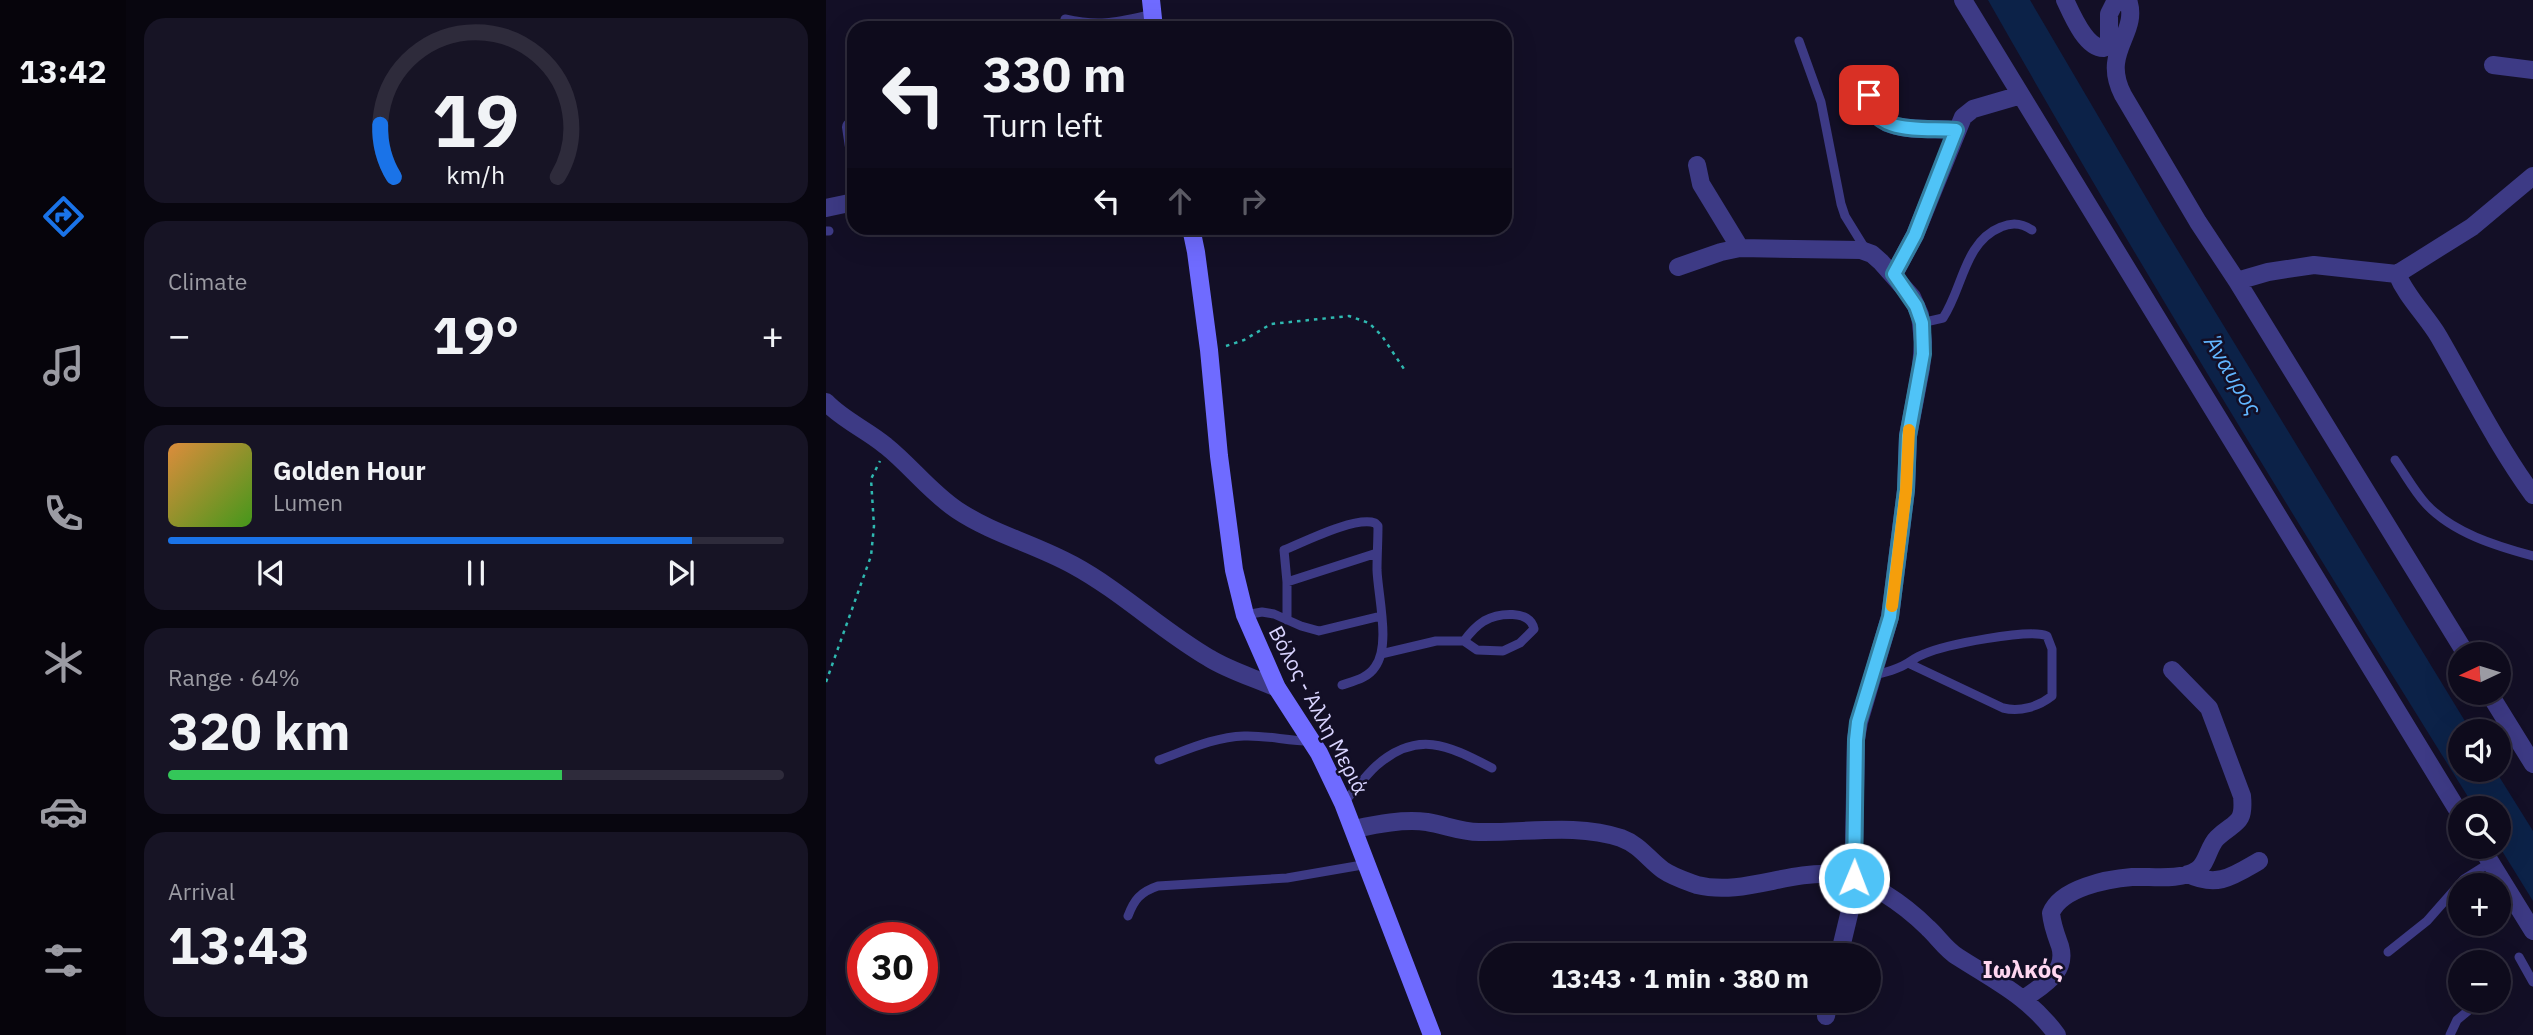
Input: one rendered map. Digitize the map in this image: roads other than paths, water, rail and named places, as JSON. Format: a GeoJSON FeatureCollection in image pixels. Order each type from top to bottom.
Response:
{"type":"FeatureCollection","features":[{"type":"Feature","properties":{"kind":"main road","name":"Βόλος - Άλλη Μεριά"},"geometry":{"type":"LineString","coordinates":[[1192,235],[1209,350],[1232,558],[1245,614],[1277,688],[1311,741],[1343,803],[1432,1035]]}},
{"type":"Feature","properties":{"kind":"street"},"geometry":{"type":"LineString","coordinates":[[1963,0],[2449,796]]}},
{"type":"Feature","properties":{"kind":"street"},"geometry":{"type":"LineString","coordinates":[[2065,0],[2091,43],[2104,48],[2109,43],[2109,14],[2116,0]]}},
{"type":"Feature","properties":{"kind":"street"},"geometry":{"type":"LineString","coordinates":[[2128,0],[2131,12],[2116,54],[2115,68],[2119,89],[2198,222],[2459,642]]}},
{"type":"Feature","properties":{"kind":"street"},"geometry":{"type":"LineString","coordinates":[[2493,65],[2533,70]]}},
{"type":"Feature","properties":{"kind":"street"},"geometry":{"type":"LineString","coordinates":[[1869,95],[1872,110],[1886,125],[1956,130]]}},
{"type":"Feature","properties":{"kind":"street"},"geometry":{"type":"LineString","coordinates":[[1894,274],[1915,235],[1963,117],[1973,109],[2021,95]]}},
{"type":"Feature","properties":{"kind":"street"},"geometry":{"type":"LineString","coordinates":[[1697,164],[1701,184],[1740,248]]}},
{"type":"Feature","properties":{"kind":"street"},"geometry":{"type":"LineString","coordinates":[[2237,282],[2268,272],[2314,265],[2397,274],[2472,227],[2533,176]]}},
{"type":"Feature","properties":{"kind":"street"},"geometry":{"type":"LineString","coordinates":[[826,208],[847,204]]}},
{"type":"Feature","properties":{"kind":"street"},"geometry":{"type":"LineString","coordinates":[[1678,267],[1740,248],[1867,252],[1894,274],[1912,297],[1922,323],[1921,368],[1908,436],[1906,490],[1890,617],[1858,722],[1852,911],[1843,943]]}},
{"type":"Feature","properties":{"kind":"street"},"geometry":{"type":"LineString","coordinates":[[2397,274],[2404,290],[2439,338],[2509,461],[2533,495]]}},
{"type":"Feature","properties":{"kind":"street"},"geometry":{"type":"LineString","coordinates":[[826,402],[889,448],[925,486],[955,509],[998,534],[1071,564],[1133,603],[1182,641],[1211,659],[1277,688]]}},
{"type":"Feature","properties":{"kind":"street"},"geometry":{"type":"LineString","coordinates":[[2172,670],[2195,693],[2212,716],[2242,796],[2244,809],[2239,822],[2213,843],[2202,866],[2188,874]]}},
{"type":"Feature","properties":{"kind":"street"},"geometry":{"type":"LineString","coordinates":[[2496,705],[2533,764]]}},
{"type":"Feature","properties":{"kind":"street"},"geometry":{"type":"LineString","coordinates":[[1354,829],[1415,822],[1478,832],[1593,832],[1628,841],[1671,874],[1715,888],[1814,874],[1854,878],[1870,885],[1919,919],[1957,957],[2024,999],[2057,1035]]}},
{"type":"Feature","properties":{"kind":"street"},"geometry":{"type":"LineString","coordinates":[[2489,859],[2533,931]]}},
{"type":"Feature","properties":{"kind":"street"},"geometry":{"type":"LineString","coordinates":[[2024,999],[2054,975],[2061,965],[2062,955],[2051,913],[2059,899],[2068,893],[2124,878],[2188,874],[2211,882],[2223,880],[2259,861]]}},
{"type":"Feature","properties":{"kind":"lane"},"geometry":{"type":"LineString","coordinates":[[1121,21],[1153,14]]}},
{"type":"Feature","properties":{"kind":"lane"},"geometry":{"type":"LineString","coordinates":[[1065,19],[1077,21]]}},
{"type":"Feature","properties":{"kind":"lane"},"geometry":{"type":"LineString","coordinates":[[1799,41],[1819,93],[1841,204],[1845,216],[1867,252]]}},
{"type":"Feature","properties":{"kind":"lane"},"geometry":{"type":"LineString","coordinates":[[1922,323],[1943,318],[1982,238],[2006,225],[2019,223],[2032,230]]}},
{"type":"Feature","properties":{"kind":"lane"},"geometry":{"type":"LineString","coordinates":[[2395,460],[2425,503],[2441,519],[2476,536],[2533,556]]}},
{"type":"Feature","properties":{"kind":"lane"},"geometry":{"type":"LineString","coordinates":[[1287,620],[1284,550],[1350,525],[1375,523],[1378,526],[1381,654],[1377,666],[1369,675],[1342,685]]}},
{"type":"Feature","properties":{"kind":"lane"},"geometry":{"type":"LineString","coordinates":[[1287,582],[1377,553]]}},
{"type":"Feature","properties":{"kind":"lane"},"geometry":{"type":"LineString","coordinates":[[1245,614],[1262,612],[1320,631],[1381,616]]}},
{"type":"Feature","properties":{"kind":"lane"},"geometry":{"type":"LineString","coordinates":[[1381,654],[1436,641],[1464,641],[1477,650],[1503,650],[1512,648],[1528,637],[1534,629],[1531,620],[1522,616],[1494,616],[1479,624],[1464,641]]}},
{"type":"Feature","properties":{"kind":"lane"},"geometry":{"type":"LineString","coordinates":[[1874,676],[1937,650],[2006,636],[2039,633],[2048,636],[2052,649],[2052,696],[2029,708],[2011,710],[1908,663]]}},
{"type":"Feature","properties":{"kind":"lane"},"geometry":{"type":"LineString","coordinates":[[1159,760],[1225,737],[1255,736],[1280,741],[1311,741]]}},
{"type":"Feature","properties":{"kind":"lane"},"geometry":{"type":"LineString","coordinates":[[1343,803],[1377,765],[1390,755],[1420,743],[1444,746],[1492,768]]}},
{"type":"Feature","properties":{"kind":"lane"},"geometry":{"type":"LineString","coordinates":[[2388,952],[2427,921],[2481,859]]}},
{"type":"Feature","properties":{"kind":"lane"},"geometry":{"type":"LineString","coordinates":[[1128,916],[1134,900],[1148,889],[1287,878],[1368,863]]}},
{"type":"Feature","properties":{"kind":"lane"},"geometry":{"type":"LineString","coordinates":[[2519,957],[2533,982]]}},
{"type":"Feature","properties":{"kind":"lane"},"geometry":{"type":"LineString","coordinates":[[2450,1035],[2457,1020],[2465,1013]]}},
{"type":"Feature","properties":{"kind":"water","name":"Άναυρος"},"geometry":{"type":"Polygon","coordinates":[[[1988,0],[2030,0],[2161,223],[2448,693],[2448,705],[2455,705],[2464,719],[2448,719],[2448,764],[2227,407],[1988,0]]]}},
{"type":"Feature","properties":{"kind":"water"},"geometry":{"type":"Polygon","coordinates":[[[2459,782],[2502,782],[2533,831],[2533,901],[2507,859],[2511,859],[2511,796],[2468,796],[2459,782]]]}},
{"type":"Feature","properties":{"kind":"district","name":"Ιωλκός"},"geometry":{"type":"Point","coordinates":[2023,969]}}]}
